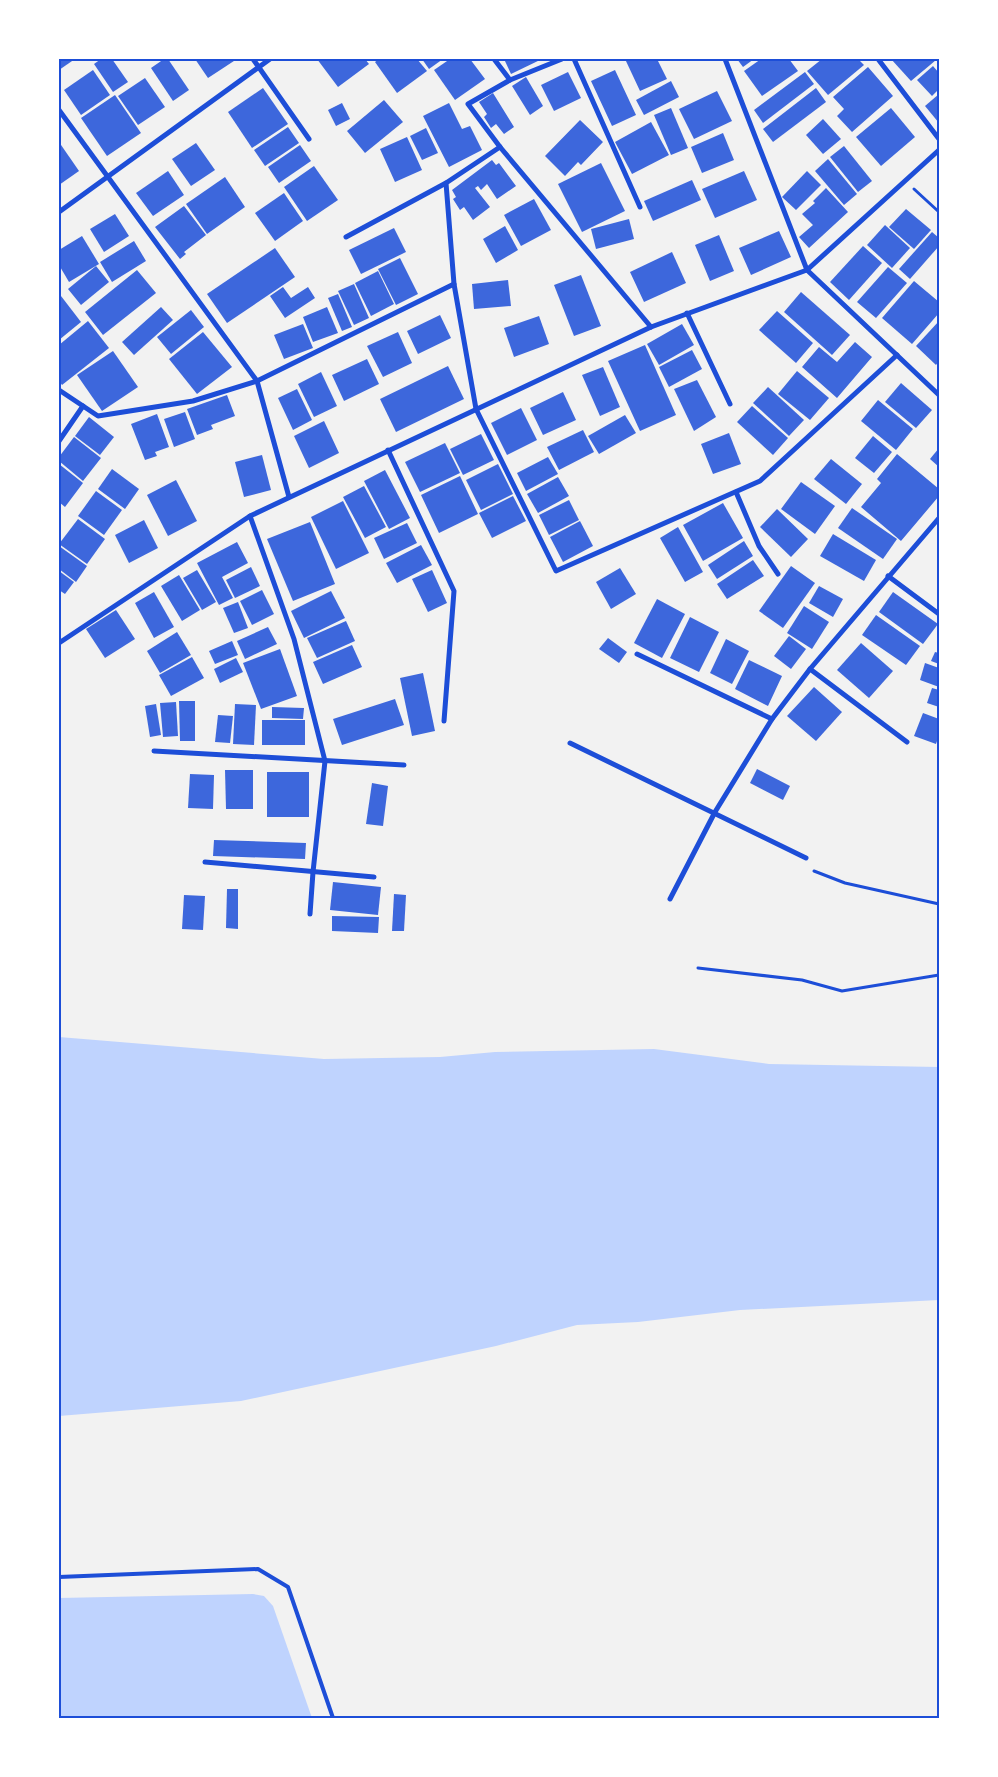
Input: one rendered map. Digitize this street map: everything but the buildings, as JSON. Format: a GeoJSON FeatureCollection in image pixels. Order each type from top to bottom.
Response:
{"type":"FeatureCollection","features":[{"type":"Feature","properties":{"kind":"street"},"geometry":{"type":"LineString","coordinates":[[253,59],[308,139]]}},
{"type":"Feature","properties":{"kind":"street"},"geometry":{"type":"LineString","coordinates":[[59,212],[270,59]]}},
{"type":"Feature","properties":{"kind":"street"},"geometry":{"type":"LineString","coordinates":[[494,59],[510,80]]}},
{"type":"Feature","properties":{"kind":"street"},"geometry":{"type":"LineString","coordinates":[[562,59],[510,80],[468,104],[500,147],[650,327]]}},
{"type":"Feature","properties":{"kind":"street"},"geometry":{"type":"LineString","coordinates":[[574,59],[640,207]]}},
{"type":"Feature","properties":{"kind":"street"},"geometry":{"type":"LineString","coordinates":[[725,59],[807,270],[939,394]]}},
{"type":"Feature","properties":{"kind":"street"},"geometry":{"type":"LineString","coordinates":[[878,59],[939,139]]}},
{"type":"Feature","properties":{"kind":"street"},"geometry":{"type":"LineString","coordinates":[[59,110],[257,380],[289,497]]}},
{"type":"Feature","properties":{"kind":"street"},"geometry":{"type":"LineString","coordinates":[[346,237],[446,183],[500,147]]}},
{"type":"Feature","properties":{"kind":"street"},"geometry":{"type":"LineString","coordinates":[[59,643],[250,516],[650,327],[807,270],[939,150]]}},
{"type":"Feature","properties":{"kind":"street"},"geometry":{"type":"LineString","coordinates":[[446,183],[454,284],[476,409],[556,571],[760,481],[897,355]]}},
{"type":"Feature","properties":{"kind":"street"},"geometry":{"type":"LineString","coordinates":[[59,390],[98,416],[193,401],[257,380],[454,284]]}},
{"type":"Feature","properties":{"kind":"street"},"geometry":{"type":"LineString","coordinates":[[687,313],[730,404]]}},
{"type":"Feature","properties":{"kind":"street"},"geometry":{"type":"LineString","coordinates":[[59,441],[83,406]]}},
{"type":"Feature","properties":{"kind":"street"},"geometry":{"type":"LineString","coordinates":[[388,450],[454,592],[444,721]]}},
{"type":"Feature","properties":{"kind":"street"},"geometry":{"type":"LineString","coordinates":[[736,492],[759,546],[778,574]]}},
{"type":"Feature","properties":{"kind":"street"},"geometry":{"type":"LineString","coordinates":[[250,516],[294,639],[325,762],[310,914]]}},
{"type":"Feature","properties":{"kind":"street"},"geometry":{"type":"LineString","coordinates":[[670,899],[715,812],[772,719],[810,669],[939,518]]}},
{"type":"Feature","properties":{"kind":"street"},"geometry":{"type":"LineString","coordinates":[[888,576],[939,614]]}},
{"type":"Feature","properties":{"kind":"street"},"geometry":{"type":"LineString","coordinates":[[637,654],[772,719]]}},
{"type":"Feature","properties":{"kind":"street"},"geometry":{"type":"LineString","coordinates":[[810,669],[907,742]]}},
{"type":"Feature","properties":{"kind":"street"},"geometry":{"type":"LineString","coordinates":[[570,743],[806,858]]}},
{"type":"Feature","properties":{"kind":"street"},"geometry":{"type":"LineString","coordinates":[[154,751],[404,765]]}},
{"type":"Feature","properties":{"kind":"street"},"geometry":{"type":"LineString","coordinates":[[206,862],[374,877]]}},
{"type":"Feature","properties":{"kind":"lane"},"geometry":{"type":"LineString","coordinates":[[59,1577],[258,1568],[288,1587],[333,1718]]}},
{"type":"Feature","properties":{"kind":"path"},"geometry":{"type":"LineString","coordinates":[[904,180],[939,212]]}},
{"type":"Feature","properties":{"kind":"path"},"geometry":{"type":"LineString","coordinates":[[814,871],[845,883],[939,904]]}},
{"type":"Feature","properties":{"kind":"path"},"geometry":{"type":"LineString","coordinates":[[698,968],[802,980],[842,991],[939,975]]}},
{"type":"Feature","properties":{"kind":"water"},"geometry":{"type":"Polygon","coordinates":[[[59,1037],[324,1059],[440,1057],[495,1052],[654,1049],[769,1064],[939,1067],[939,1300],[740,1310],[638,1322],[577,1325],[496,1346],[241,1401],[59,1416],[59,1037]]]}},
{"type":"Feature","properties":{"kind":"water"},"geometry":{"type":"Polygon","coordinates":[[[253,1594],[264,1596],[273,1606],[312,1718],[59,1718],[59,1598],[253,1594]]]}}]}
